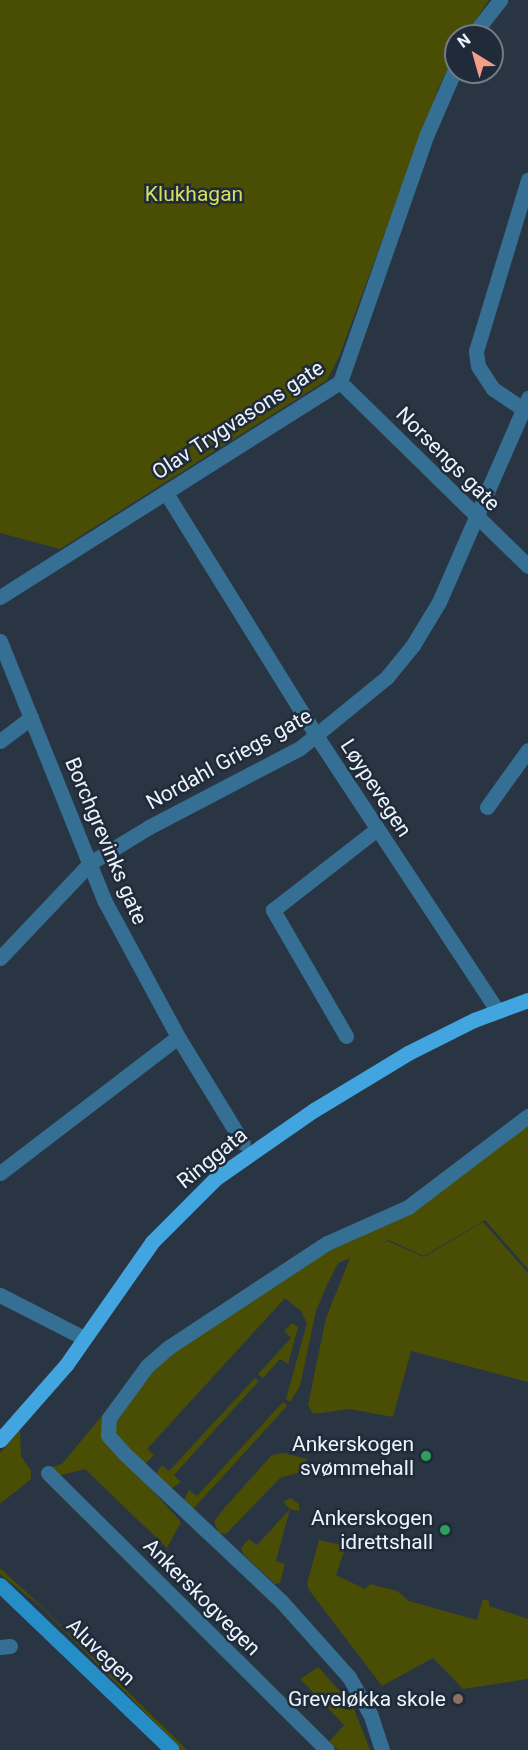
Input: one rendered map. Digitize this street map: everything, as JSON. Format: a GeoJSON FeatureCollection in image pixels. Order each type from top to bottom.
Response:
{"type":"FeatureCollection","features":[{"type":"Feature","properties":{"kind":"main road","name":"Ringgata"},"geometry":{"type":"LineString","coordinates":[[0,1440],[49,1386],[152,1242],[216,1178],[305,1116],[408,1053],[498,1011],[528,1000]]}},
{"type":"Feature","properties":{"kind":"main road","name":"Aluvegen"},"geometry":{"type":"LineString","coordinates":[[0,1585],[172,1750]]}},
{"type":"Feature","properties":{"kind":"street"},"geometry":{"type":"LineString","coordinates":[[481,24],[500,0]]}},
{"type":"Feature","properties":{"kind":"street","name":"Olav Trygvasons gate"},"geometry":{"type":"LineString","coordinates":[[0,597],[340,382],[427,134],[449,84]]}},
{"type":"Feature","properties":{"kind":"street","name":"Nordahl Griegs gate"},"geometry":{"type":"LineString","coordinates":[[0,958],[90,863],[149,826],[317,737],[387,677],[413,645],[439,602],[526,404],[493,389],[478,366],[476,351],[528,180]]}},
{"type":"Feature","properties":{"kind":"street","name":"Norsengs gate"},"geometry":{"type":"LineString","coordinates":[[340,382],[528,566]]}},
{"type":"Feature","properties":{"kind":"street","name":"Løypevegen"},"geometry":{"type":"LineString","coordinates":[[166,494],[317,737],[498,1011]]}},
{"type":"Feature","properties":{"kind":"street","name":"Borchgrevinks gate"},"geometry":{"type":"LineString","coordinates":[[0,641],[104,900],[178,1037],[243,1143]]}},
{"type":"Feature","properties":{"kind":"street"},"geometry":{"type":"LineString","coordinates":[[0,741],[31,718]]}},
{"type":"Feature","properties":{"kind":"street"},"geometry":{"type":"LineString","coordinates":[[487,807],[528,750]]}},
{"type":"Feature","properties":{"kind":"street"},"geometry":{"type":"LineString","coordinates":[[346,1036],[273,910],[377,829]]}},
{"type":"Feature","properties":{"kind":"street"},"geometry":{"type":"LineString","coordinates":[[0,1173],[178,1037]]}},
{"type":"Feature","properties":{"kind":"street"},"geometry":{"type":"LineString","coordinates":[[382,1750],[370,1714],[349,1677],[305,1626],[108,1435],[109,1418],[116,1405],[147,1366],[168,1347],[327,1243],[408,1207],[528,1116]]}},
{"type":"Feature","properties":{"kind":"street"},"geometry":{"type":"LineString","coordinates":[[0,1294],[84,1338]]}},
{"type":"Feature","properties":{"kind":"street","name":"Ankerskogvegen"},"geometry":{"type":"LineString","coordinates":[[48,1473],[327,1750]]}},
{"type":"Feature","properties":{"kind":"green space","name":"Klukhagan"},"geometry":{"type":"Polygon","coordinates":[[[0,0],[489,0],[473,24],[444,24],[444,77],[339,357],[327,380],[60,549],[0,533],[0,0]]]}},
{"type":"Feature","properties":{"kind":"green space"},"geometry":{"type":"Polygon","coordinates":[[[528,1121],[528,1269],[485,1220],[424,1256],[388,1240],[378,1245],[387,1241],[424,1257],[483,1222],[528,1273],[528,1382],[411,1351],[393,1417],[350,1409],[313,1414],[308,1405],[326,1318],[350,1258],[338,1263],[316,1311],[300,1386],[290,1402],[286,1399],[307,1323],[301,1311],[285,1298],[147,1449],[154,1455],[143,1466],[120,1444],[112,1423],[159,1362],[319,1252],[379,1223],[528,1121]]]}},
{"type":"Feature","properties":{"kind":"green space"},"geometry":{"type":"Polygon","coordinates":[[[292,1323],[298,1327],[288,1364],[280,1359],[263,1378],[258,1374],[291,1338],[284,1331],[292,1323]]]}},
{"type":"Feature","properties":{"kind":"green space"},"geometry":{"type":"Polygon","coordinates":[[[255,1378],[259,1381],[174,1475],[181,1482],[171,1489],[157,1476],[158,1470],[162,1465],[169,1471],[255,1378]]]}},
{"type":"Feature","properties":{"kind":"green space"},"geometry":{"type":"Polygon","coordinates":[[[283,1402],[287,1406],[193,1509],[184,1500],[189,1490],[197,1496],[283,1402]]]}},
{"type":"Feature","properties":{"kind":"green space"},"geometry":{"type":"Polygon","coordinates":[[[105,1412],[111,1445],[181,1522],[167,1548],[85,1469],[58,1476],[52,1467],[62,1464],[105,1412]]]}},
{"type":"Feature","properties":{"kind":"green space"},"geometry":{"type":"Polygon","coordinates":[[[20,1430],[21,1456],[31,1471],[31,1479],[0,1504],[0,1453],[20,1430]]]}},
{"type":"Feature","properties":{"kind":"green space"},"geometry":{"type":"Polygon","coordinates":[[[284,1453],[307,1459],[304,1471],[280,1478],[226,1534],[219,1533],[214,1521],[227,1505],[272,1455],[284,1453]]]}},
{"type":"Feature","properties":{"kind":"green space"},"geometry":{"type":"Polygon","coordinates":[[[291,1498],[299,1504],[299,1511],[290,1509],[283,1502],[291,1498]]]}},
{"type":"Feature","properties":{"kind":"green space"},"geometry":{"type":"Polygon","coordinates":[[[290,1509],[276,1561],[285,1564],[280,1583],[275,1584],[244,1555],[241,1548],[249,1539],[257,1545],[290,1509]]]}},
{"type":"Feature","properties":{"kind":"green space"},"geometry":{"type":"Polygon","coordinates":[[[319,1540],[346,1546],[336,1575],[365,1589],[370,1584],[397,1591],[409,1601],[477,1620],[483,1599],[489,1601],[489,1606],[528,1619],[528,1679],[463,1689],[433,1658],[382,1686],[309,1590],[307,1583],[319,1540]]]}},
{"type":"Feature","properties":{"kind":"green space"},"geometry":{"type":"Polygon","coordinates":[[[0,1568],[41,1606],[187,1750],[182,1750],[41,1607],[0,1574],[0,1568]]]}},
{"type":"Feature","properties":{"kind":"green space"},"geometry":{"type":"Polygon","coordinates":[[[318,1667],[352,1704],[370,1750],[338,1750],[329,1742],[344,1725],[300,1679],[318,1667]]]}},
{"type":"Feature","properties":{"kind":"place","name":"Ankerskogen svømmehall"},"geometry":{"type":"Point","coordinates":[426,1456]}},
{"type":"Feature","properties":{"kind":"place","name":"Ankerskogen idrettshall"},"geometry":{"type":"Point","coordinates":[445,1530]}},
{"type":"Feature","properties":{"kind":"place","name":"Greveløkka skole"},"geometry":{"type":"Point","coordinates":[458,1699]}}]}
